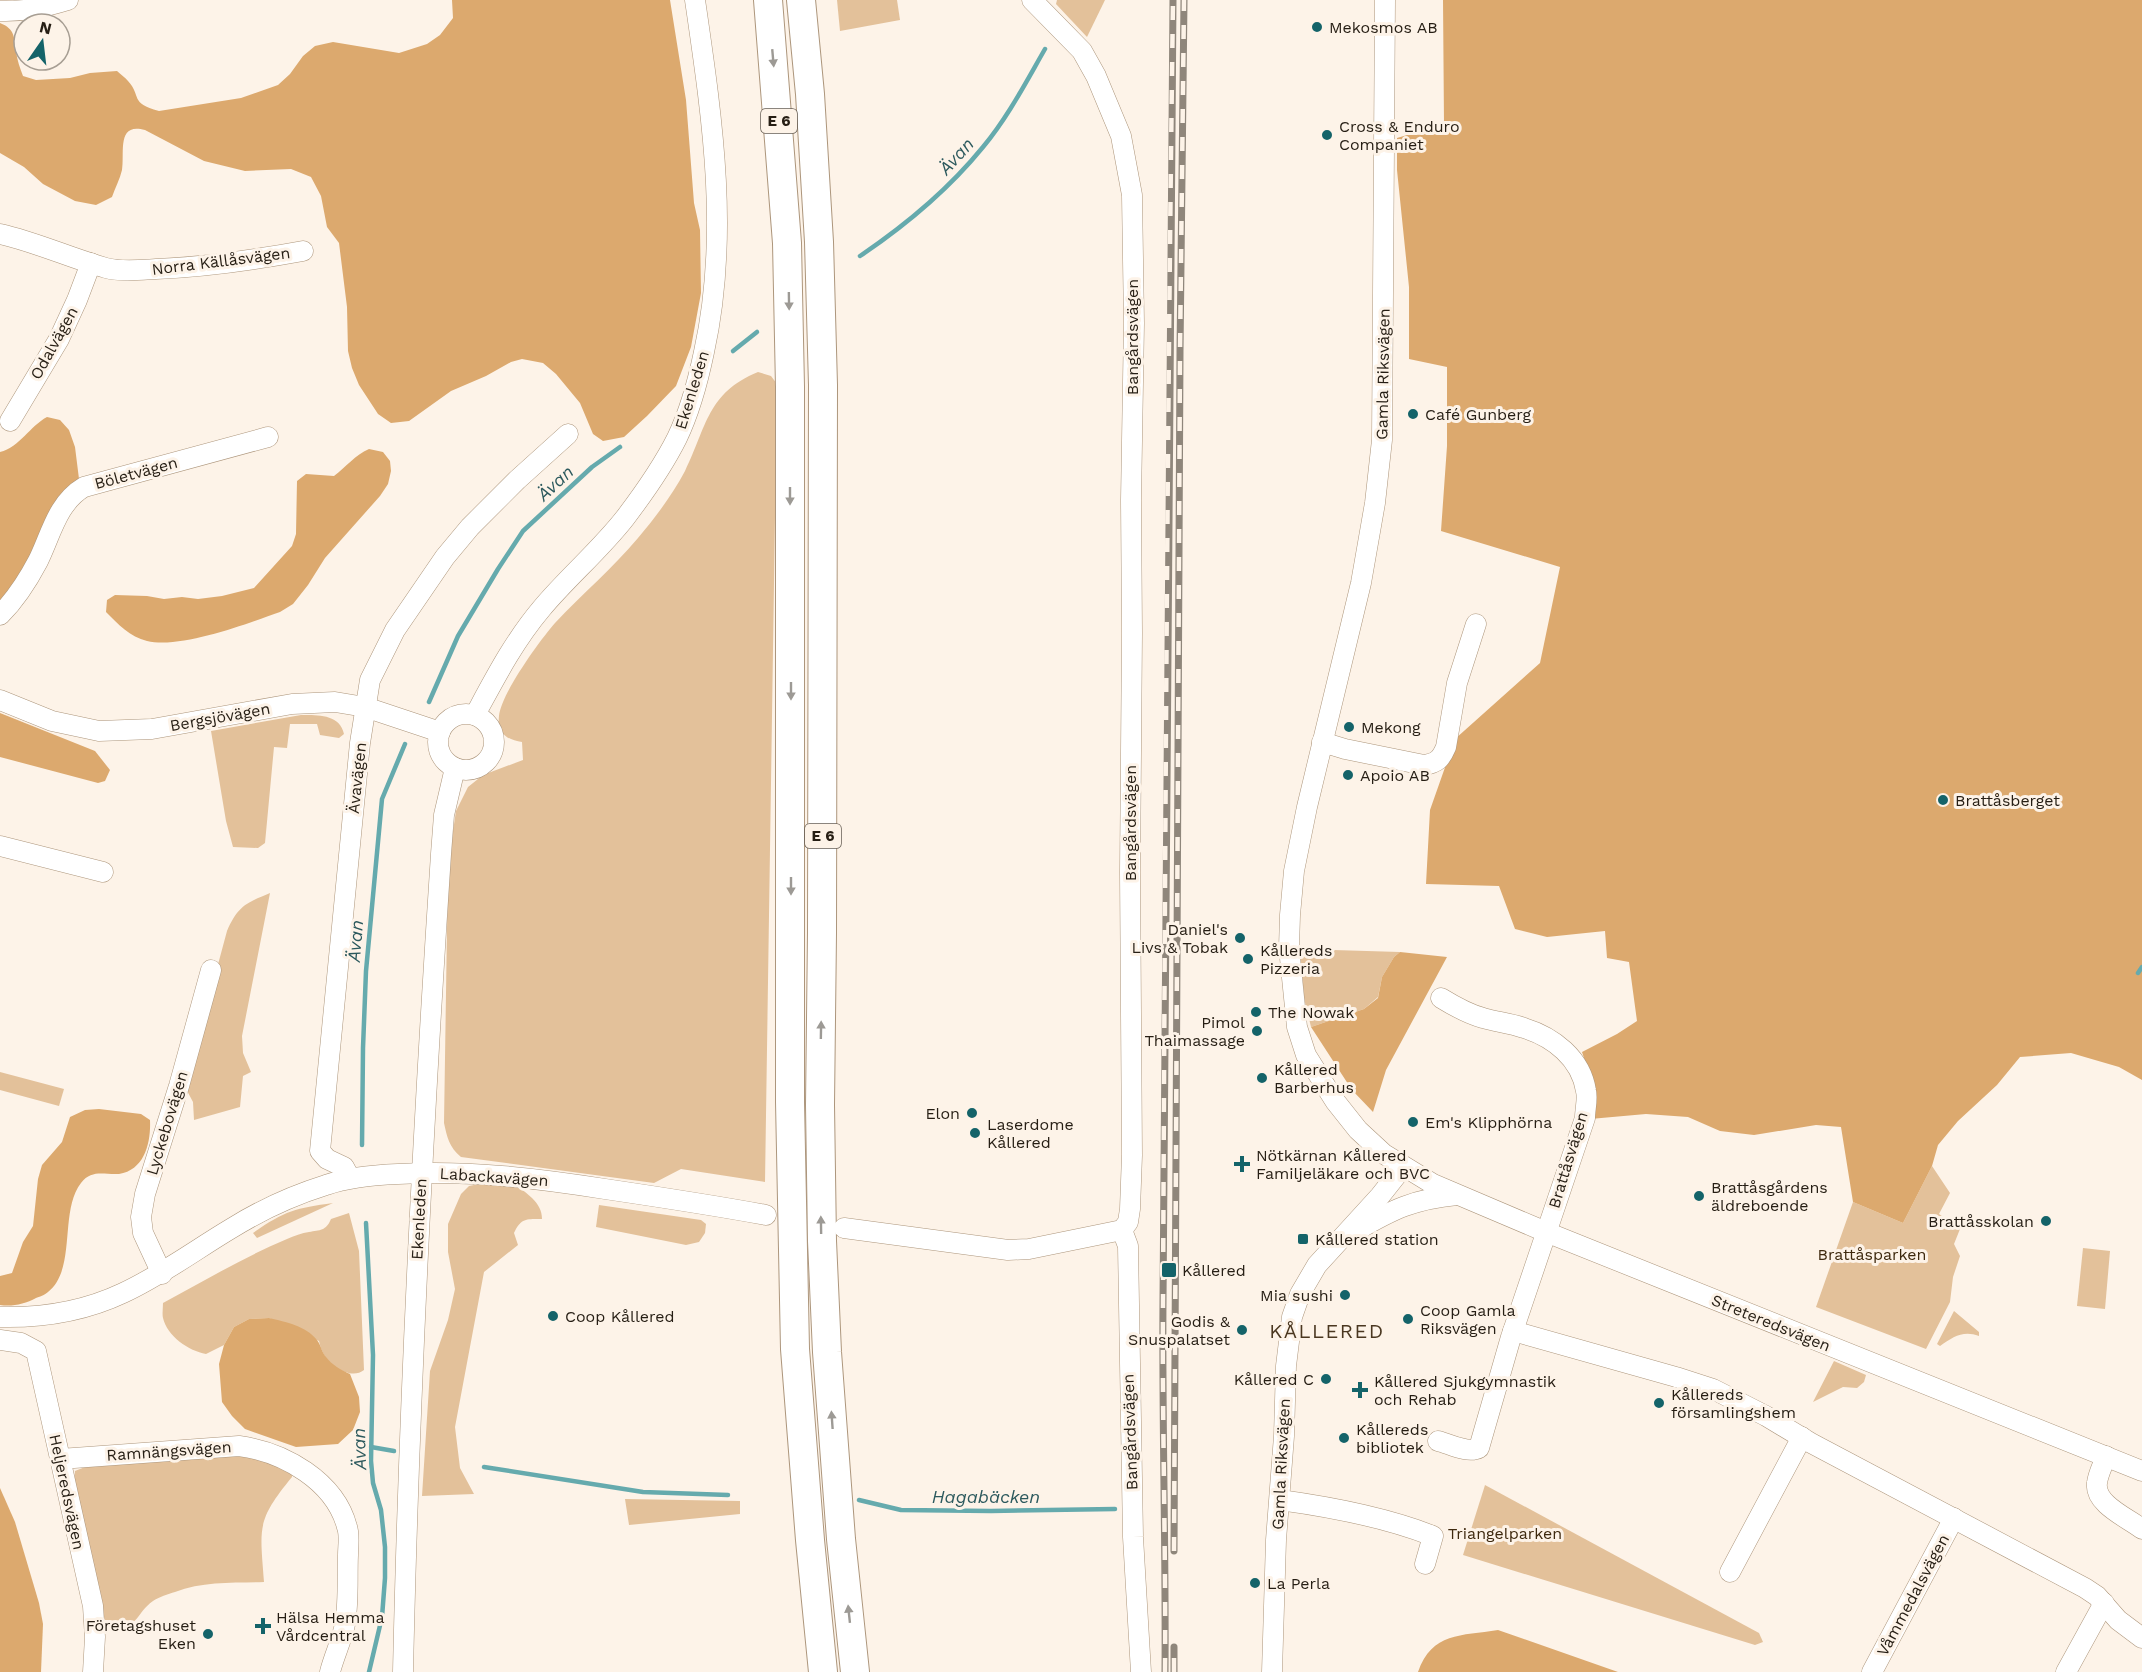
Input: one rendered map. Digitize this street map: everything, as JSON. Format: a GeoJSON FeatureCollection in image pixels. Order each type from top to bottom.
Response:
{"type":"FeatureCollection","features":[{"type":"Feature","properties":{"kind":"highway","name":"E 6"},"geometry":{"type":"LineString","coordinates":[[768,0],[788,243],[790,1102],[795,1349],[823,1672]]}},
{"type":"Feature","properties":{"kind":"highway","name":"E 6"},"geometry":{"type":"LineString","coordinates":[[801,0],[810,94],[819,242],[823,385],[823,853],[820,1105],[822,1241],[826,1352],[841,1539],[855,1672]]}},
{"type":"Feature","properties":{"kind":"street"},"geometry":{"type":"LineString","coordinates":[[0,11],[35,9],[68,0]]}},
{"type":"Feature","properties":{"kind":"street","name":"Ekenleden"},"geometry":{"type":"LineString","coordinates":[[475,716],[500,667],[521,634],[549,600],[624,520],[659,470],[677,437],[692,398],[709,333],[719,238],[712,120],[695,0]]}},
{"type":"Feature","properties":{"kind":"street","name":"Bangårdsvägen"},"geometry":{"type":"LineString","coordinates":[[1032,0],[1082,51],[1096,76],[1121,136],[1132,195],[1134,323],[1130,872],[1132,1155],[1130,1209],[1128,1222],[1122,1230],[1128,1246],[1133,1537],[1141,1672]]}},
{"type":"Feature","properties":{"kind":"street","name":"Gamla Riksvägen"},"geometry":{"type":"LineString","coordinates":[[1272,1672],[1274,1586],[1290,1327],[1300,1294],[1317,1265],[1403,1167],[1384,1154],[1358,1130],[1335,1101],[1306,1055],[1297,1027],[1289,948],[1294,871],[1322,742],[1361,583],[1375,503],[1382,440],[1385,0]]}},
{"type":"Feature","properties":{"kind":"street","name":"Norra Källåsvägen"},"geometry":{"type":"LineString","coordinates":[[0,234],[107,268],[134,270],[183,268],[255,260],[303,250]]}},
{"type":"Feature","properties":{"kind":"street","name":"Odalvägen"},"geometry":{"type":"LineString","coordinates":[[10,421],[59,339],[91,263]]}},
{"type":"Feature","properties":{"kind":"street","name":"Ävavägen"},"geometry":{"type":"LineString","coordinates":[[350,1178],[344,1167],[327,1159],[320,1151],[360,743],[370,680],[395,630],[445,557],[478,518],[568,434]]}},
{"type":"Feature","properties":{"kind":"street","name":"Böletvägen"},"geometry":{"type":"LineString","coordinates":[[0,615],[29,578],[62,509],[77,491],[84,487],[268,437]]}},
{"type":"Feature","properties":{"kind":"street"},"geometry":{"type":"LineString","coordinates":[[1322,742],[1424,765],[1436,763],[1442,757],[1446,747],[1450,713],[1476,624]]}},
{"type":"Feature","properties":{"kind":"street","name":"Bergsjövägen"},"geometry":{"type":"LineString","coordinates":[[0,700],[52,721],[99,731],[152,729],[292,704],[334,702],[366,707],[440,732]]}},
{"type":"Feature","properties":{"kind":"street"},"geometry":{"type":"LineString","coordinates":[[457,716],[475,716],[483,719],[493,733],[493,750],[490,757],[478,767],[462,770],[455,768],[440,753],[438,746],[440,732],[447,722],[457,716]]}},
{"type":"Feature","properties":{"kind":"street","name":"Ekenleden"},"geometry":{"type":"LineString","coordinates":[[403,1672],[421,1172],[444,815],[455,768]]}},
{"type":"Feature","properties":{"kind":"street"},"geometry":{"type":"LineString","coordinates":[[0,846],[104,872]]}},
{"type":"Feature","properties":{"kind":"street","name":"Lyckebovägen"},"geometry":{"type":"LineString","coordinates":[[162,1274],[142,1233],[141,1217],[145,1194],[179,1086],[211,970]]}},
{"type":"Feature","properties":{"kind":"street","name":"Brattåsvägen"},"geometry":{"type":"LineString","coordinates":[[1441,998],[1464,1011],[1526,1028],[1553,1041],[1574,1061],[1581,1072],[1587,1094],[1585,1118],[1546,1232]]}},
{"type":"Feature","properties":{"kind":"street","name":"Streteredsvägen"},"geometry":{"type":"LineString","coordinates":[[1403,1167],[1433,1184],[1546,1232],[2142,1471]]}},
{"type":"Feature","properties":{"kind":"street","name":"Labackavägen"},"geometry":{"type":"LineString","coordinates":[[0,1317],[39,1316],[89,1306],[122,1294],[162,1274],[231,1228],[278,1203],[327,1184],[350,1178],[421,1172],[483,1174],[553,1181],[766,1215]]}},
{"type":"Feature","properties":{"kind":"street","name":"Gamla Riksvägen"},"geometry":{"type":"LineString","coordinates":[[1343,1237],[1422,1199],[1460,1195]]}},
{"type":"Feature","properties":{"kind":"street"},"geometry":{"type":"LineString","coordinates":[[844,1227],[1008,1250],[1040,1247],[1122,1230]]}},
{"type":"Feature","properties":{"kind":"street"},"geometry":{"type":"LineString","coordinates":[[1438,1441],[1470,1450],[1479,1448],[1513,1331],[1546,1232]]}},
{"type":"Feature","properties":{"kind":"street","name":"Våmmedalsvägen"},"geometry":{"type":"LineString","coordinates":[[1513,1331],[1713,1389],[2085,1588],[2097,1596],[2118,1620],[2142,1638]]}},
{"type":"Feature","properties":{"kind":"street","name":"Heljeredsvägen"},"geometry":{"type":"LineString","coordinates":[[0,1340],[21,1343],[36,1351],[93,1606],[95,1637],[93,1672]]}},
{"type":"Feature","properties":{"kind":"street"},"geometry":{"type":"LineString","coordinates":[[1730,1572],[1802,1437]]}},
{"type":"Feature","properties":{"kind":"street","name":"Ramnängsvägen"},"geometry":{"type":"LineString","coordinates":[[60,1458],[240,1446],[259,1448],[278,1455],[304,1470],[332,1496],[348,1529],[348,1605],[330,1672]]}},
{"type":"Feature","properties":{"kind":"street"},"geometry":{"type":"LineString","coordinates":[[2106,1456],[2097,1483],[2098,1493],[2103,1502],[2142,1529]]}},
{"type":"Feature","properties":{"kind":"street"},"geometry":{"type":"LineString","coordinates":[[1280,1500],[1332,1508],[1400,1524],[1433,1536],[1425,1564]]}},
{"type":"Feature","properties":{"kind":"street","name":"Våmmedalsvägen"},"geometry":{"type":"LineString","coordinates":[[1872,1672],[1954,1518]]}},
{"type":"Feature","properties":{"kind":"street"},"geometry":{"type":"LineString","coordinates":[[2066,1672],[2104,1604]]}},
{"type":"Feature","properties":{"kind":"green space"},"geometry":{"type":"Polygon","coordinates":[[[837,0],[897,0],[900,20],[840,31],[837,0]]]}},
{"type":"Feature","properties":{"kind":"green space"},"geometry":{"type":"Polygon","coordinates":[[[1057,0],[1105,0],[1087,37],[1056,4],[1057,0]]]}},
{"type":"Feature","properties":{"kind":"green space"},"geometry":{"type":"Polygon","coordinates":[[[758,372],[771,376],[777,384],[765,1182],[681,1169],[654,1183],[461,1157],[451,1146],[444,1123],[448,864],[456,811],[468,787],[483,775],[523,760],[522,742],[504,735],[501,731],[499,716],[506,695],[531,654],[555,623],[618,560],[657,514],[685,471],[704,425],[718,401],[741,380],[758,372]]]}},
{"type":"Feature","properties":{"kind":"green space"},"geometry":{"type":"Polygon","coordinates":[[[301,715],[333,719],[342,727],[344,734],[339,738],[320,735],[317,724],[290,724],[287,748],[274,747],[265,843],[258,848],[233,847],[226,821],[211,731],[301,715]]]}},
{"type":"Feature","properties":{"kind":"green space"},"geometry":{"type":"Polygon","coordinates":[[[270,893],[242,1036],[243,1053],[251,1072],[243,1076],[240,1107],[194,1120],[193,1102],[185,1087],[227,931],[235,916],[244,906],[270,893]]]}},
{"type":"Feature","properties":{"kind":"green space"},"geometry":{"type":"Polygon","coordinates":[[[1300,949],[1400,952],[1394,957],[1382,977],[1378,997],[1364,1009],[1311,1027],[1304,998],[1300,949]]]}},
{"type":"Feature","properties":{"kind":"green space"},"geometry":{"type":"Polygon","coordinates":[[[0,1072],[64,1089],[59,1106],[0,1090],[0,1072]]]}},
{"type":"Feature","properties":{"kind":"green space","name":"Brattåsparken"},"geometry":{"type":"Polygon","coordinates":[[[1932,1166],[1950,1193],[1939,1214],[1960,1229],[1954,1244],[1960,1256],[1953,1277],[1950,1302],[1926,1349],[1816,1307],[1853,1202],[1903,1223],[1932,1166]]]}},
{"type":"Feature","properties":{"kind":"green space"},"geometry":{"type":"Polygon","coordinates":[[[484,1183],[510,1184],[520,1189],[538,1205],[542,1219],[528,1219],[519,1224],[514,1233],[518,1245],[484,1272],[455,1427],[460,1468],[474,1494],[422,1496],[430,1371],[448,1320],[455,1289],[448,1252],[448,1224],[461,1194],[469,1186],[484,1183]]]}},
{"type":"Feature","properties":{"kind":"green space"},"geometry":{"type":"Polygon","coordinates":[[[333,1203],[257,1238],[253,1233],[291,1212],[333,1203]]]}},
{"type":"Feature","properties":{"kind":"green space"},"geometry":{"type":"Polygon","coordinates":[[[599,1205],[701,1220],[706,1224],[705,1233],[699,1242],[686,1245],[596,1227],[599,1205]]]}},
{"type":"Feature","properties":{"kind":"green space"},"geometry":{"type":"Polygon","coordinates":[[[349,1213],[359,1251],[364,1370],[354,1374],[342,1371],[327,1360],[319,1341],[269,1318],[249,1319],[234,1327],[224,1345],[206,1354],[193,1350],[180,1342],[165,1325],[163,1303],[255,1254],[295,1236],[322,1229],[331,1219],[349,1213]]]}},
{"type":"Feature","properties":{"kind":"green space"},"geometry":{"type":"Polygon","coordinates":[[[2083,1248],[2110,1251],[2105,1309],[2077,1306],[2083,1248]]]}},
{"type":"Feature","properties":{"kind":"green space"},"geometry":{"type":"Polygon","coordinates":[[[1954,1311],[1979,1332],[1979,1336],[1963,1334],[1940,1346],[1937,1344],[1954,1311]]]}},
{"type":"Feature","properties":{"kind":"green space"},"geometry":{"type":"Polygon","coordinates":[[[1834,1361],[1866,1375],[1864,1382],[1857,1388],[1843,1387],[1813,1402],[1834,1361]]]}},
{"type":"Feature","properties":{"kind":"green space"},"geometry":{"type":"Polygon","coordinates":[[[240,1454],[257,1455],[292,1472],[292,1477],[272,1504],[263,1525],[264,1582],[219,1583],[186,1588],[153,1601],[133,1623],[112,1627],[105,1621],[74,1483],[75,1471],[85,1467],[240,1454]]]}},
{"type":"Feature","properties":{"kind":"green space","name":"Triangelparken"},"geometry":{"type":"Polygon","coordinates":[[[1485,1485],[1759,1633],[1763,1642],[1755,1645],[1463,1555],[1485,1485]]]}},
{"type":"Feature","properties":{"kind":"green space"},"geometry":{"type":"Polygon","coordinates":[[[625,1499],[740,1501],[740,1514],[629,1525],[625,1499]]]}},
{"type":"Feature","properties":{"kind":"shaded area"},"geometry":{"type":"Polygon","coordinates":[[[452,0],[670,0],[686,100],[694,203],[700,230],[701,293],[691,347],[676,386],[624,437],[603,441],[593,434],[580,403],[556,374],[543,363],[522,359],[451,391],[409,421],[391,423],[378,414],[359,385],[352,368],[348,351],[347,307],[339,243],[327,227],[321,196],[311,177],[291,169],[245,171],[204,161],[145,130],[136,129],[130,130],[126,135],[122,170],[112,197],[96,205],[75,201],[43,184],[24,167],[0,153],[0,23],[12,32],[12,72],[22,72],[23,76],[36,80],[117,71],[132,86],[143,105],[159,111],[241,98],[278,85],[290,74],[303,56],[315,46],[333,42],[399,53],[427,44],[440,35],[453,18],[452,0]]]}},
{"type":"Feature","properties":{"kind":"shaded area"},"geometry":{"type":"Polygon","coordinates":[[[1443,0],[2142,0],[2142,1080],[2119,1067],[2071,1053],[2020,1057],[1997,1085],[1958,1121],[1938,1145],[1932,1166],[1903,1223],[1853,1202],[1841,1127],[1816,1125],[1754,1135],[1720,1131],[1688,1117],[1646,1114],[1590,1119],[1587,1067],[1582,1052],[1637,1021],[1629,962],[1607,958],[1605,931],[1547,937],[1515,929],[1499,886],[1426,884],[1430,810],[1455,739],[1540,663],[1560,567],[1441,531],[1447,446],[1447,367],[1409,359],[1409,287],[1397,170],[1397,138],[1444,124],[1443,0]]]}},
{"type":"Feature","properties":{"kind":"shaded area"},"geometry":{"type":"Polygon","coordinates":[[[47,417],[60,420],[69,430],[75,447],[79,479],[0,618],[0,452],[13,446],[47,417]]]}},
{"type":"Feature","properties":{"kind":"shaded area"},"geometry":{"type":"Polygon","coordinates":[[[369,449],[383,452],[390,461],[391,471],[388,484],[325,558],[293,604],[280,612],[213,634],[195,639],[161,643],[135,636],[106,612],[107,600],[115,595],[198,599],[254,588],[292,546],[296,534],[297,481],[306,474],[334,476],[369,449]]]}},
{"type":"Feature","properties":{"kind":"shaded area"},"geometry":{"type":"Polygon","coordinates":[[[0,713],[95,751],[110,770],[105,781],[98,783],[0,757],[0,713]]]}},
{"type":"Feature","properties":{"kind":"shaded area"},"geometry":{"type":"Polygon","coordinates":[[[1400,952],[1447,957],[1386,1070],[1373,1112],[1352,1090],[1311,1027],[1364,1009],[1378,998],[1382,977],[1394,957],[1400,952]]]}},
{"type":"Feature","properties":{"kind":"shaded area"},"geometry":{"type":"Polygon","coordinates":[[[99,1109],[141,1114],[150,1120],[145,1154],[135,1167],[128,1171],[119,1174],[94,1174],[81,1183],[74,1195],[65,1255],[57,1282],[42,1296],[14,1305],[0,1305],[0,1276],[12,1273],[23,1242],[33,1226],[38,1179],[42,1165],[62,1142],[70,1117],[85,1110],[99,1109]]]}},
{"type":"Feature","properties":{"kind":"shaded area"},"geometry":{"type":"Polygon","coordinates":[[[269,1318],[307,1331],[317,1340],[328,1360],[350,1374],[359,1397],[360,1412],[353,1430],[338,1444],[296,1447],[245,1429],[222,1402],[219,1364],[224,1345],[234,1327],[249,1319],[269,1318]]]}},
{"type":"Feature","properties":{"kind":"shaded area"},"geometry":{"type":"Polygon","coordinates":[[[0,1488],[15,1522],[39,1603],[43,1624],[41,1672],[0,1672],[0,1488]]]}},
{"type":"Feature","properties":{"kind":"shaded area"},"geometry":{"type":"Polygon","coordinates":[[[1498,1630],[1618,1672],[1418,1672],[1431,1649],[1449,1638],[1498,1630]]]}},
{"type":"Feature","properties":{"kind":"waterway","name":"Ävan"},"geometry":{"type":"LineString","coordinates":[[860,256],[926,206],[970,163],[1001,124],[1045,49]]}},
{"type":"Feature","properties":{"kind":"waterway","name":"Ävan"},"geometry":{"type":"LineString","coordinates":[[733,351],[757,332]]}},
{"type":"Feature","properties":{"kind":"waterway","name":"Ävan"},"geometry":{"type":"LineString","coordinates":[[429,702],[458,636],[523,531],[592,467],[620,447]]}},
{"type":"Feature","properties":{"kind":"waterway","name":"Ävan"},"geometry":{"type":"LineString","coordinates":[[362,1145],[366,971],[382,799],[405,744]]}},
{"type":"Feature","properties":{"kind":"waterway"},"geometry":{"type":"LineString","coordinates":[[2138,973],[2142,967]]}},
{"type":"Feature","properties":{"kind":"waterway","name":"Ävan"},"geometry":{"type":"LineString","coordinates":[[366,1223],[373,1355],[371,1461],[373,1483],[381,1510],[385,1547],[382,1617],[369,1672]]}},
{"type":"Feature","properties":{"kind":"waterway"},"geometry":{"type":"LineString","coordinates":[[371,1447],[394,1451]]}},
{"type":"Feature","properties":{"kind":"waterway","name":"Hagabäcken"},"geometry":{"type":"LineString","coordinates":[[484,1467],[643,1492],[728,1495]]}},
{"type":"Feature","properties":{"kind":"waterway","name":"Hagabäcken"},"geometry":{"type":"LineString","coordinates":[[859,1500],[901,1510],[1115,1509]]}},
{"type":"Feature","properties":{"kind":"railway"},"geometry":{"type":"LineString","coordinates":[[1165,1672],[1163,1348],[1173,0]]}},
{"type":"Feature","properties":{"kind":"railway"},"geometry":{"type":"LineString","coordinates":[[1174,1551],[1184,0]]}},
{"type":"Feature","properties":{"kind":"railway"},"geometry":{"type":"LineString","coordinates":[[1174,1647],[1174,1672]]}},
{"type":"Feature","properties":{"kind":"place","name":"Mekosmos AB"},"geometry":{"type":"Point","coordinates":[1317,27]}},
{"type":"Feature","properties":{"kind":"place","name":"Cross & Enduro Companiet"},"geometry":{"type":"Point","coordinates":[1327,135]}},
{"type":"Feature","properties":{"kind":"place","name":"Café Gunberg"},"geometry":{"type":"Point","coordinates":[1413,414]}},
{"type":"Feature","properties":{"kind":"place","name":"Mekong"},"geometry":{"type":"Point","coordinates":[1349,727]}},
{"type":"Feature","properties":{"kind":"place","name":"Apoio AB"},"geometry":{"type":"Point","coordinates":[1348,775]}},
{"type":"Feature","properties":{"kind":"place","name":"Brattåsberget"},"geometry":{"type":"Point","coordinates":[1943,800]}},
{"type":"Feature","properties":{"kind":"place","name":"Daniel's Livs & Tobak"},"geometry":{"type":"Point","coordinates":[1240,938]}},
{"type":"Feature","properties":{"kind":"place","name":"Kållereds Pizzeria"},"geometry":{"type":"Point","coordinates":[1248,959]}},
{"type":"Feature","properties":{"kind":"place","name":"The Nowak"},"geometry":{"type":"Point","coordinates":[1256,1012]}},
{"type":"Feature","properties":{"kind":"place","name":"Pimol Thaimassage"},"geometry":{"type":"Point","coordinates":[1257,1031]}},
{"type":"Feature","properties":{"kind":"place","name":"Kållered Barberhus"},"geometry":{"type":"Point","coordinates":[1262,1078]}},
{"type":"Feature","properties":{"kind":"place","name":"Elon"},"geometry":{"type":"Point","coordinates":[972,1113]}},
{"type":"Feature","properties":{"kind":"place","name":"Em's Klipphörna"},"geometry":{"type":"Point","coordinates":[1413,1122]}},
{"type":"Feature","properties":{"kind":"place","name":"Laserdome Kållered"},"geometry":{"type":"Point","coordinates":[975,1133]}},
{"type":"Feature","properties":{"kind":"place","name":"Nötkärnan Kållered Familjeläkare och BVC"},"geometry":{"type":"Point","coordinates":[1242,1164]}},
{"type":"Feature","properties":{"kind":"place","name":"Brattåsgårdens äldreboende"},"geometry":{"type":"Point","coordinates":[1699,1196]}},
{"type":"Feature","properties":{"kind":"place","name":"Brattåsskolan"},"geometry":{"type":"Point","coordinates":[2046,1221]}},
{"type":"Feature","properties":{"kind":"place","name":"Kållered station"},"geometry":{"type":"Point","coordinates":[1303,1239]}},
{"type":"Feature","properties":{"kind":"place","name":"Kållered"},"geometry":{"type":"Point","coordinates":[1169,1270]}},
{"type":"Feature","properties":{"kind":"place","name":"Mia sushi"},"geometry":{"type":"Point","coordinates":[1345,1295]}},
{"type":"Feature","properties":{"kind":"place","name":"Coop Kållered"},"geometry":{"type":"Point","coordinates":[553,1316]}},
{"type":"Feature","properties":{"kind":"place","name":"Coop Gamla Riksvägen"},"geometry":{"type":"Point","coordinates":[1408,1319]}},
{"type":"Feature","properties":{"kind":"place","name":"Godis & Snuspalatset"},"geometry":{"type":"Point","coordinates":[1242,1330]}},
{"type":"Feature","properties":{"kind":"place","name":"Kållered C"},"geometry":{"type":"Point","coordinates":[1326,1379]}},
{"type":"Feature","properties":{"kind":"place","name":"Kållered Sjukgymnastik och Rehab"},"geometry":{"type":"Point","coordinates":[1360,1390]}},
{"type":"Feature","properties":{"kind":"place","name":"Kållereds församlingshem"},"geometry":{"type":"Point","coordinates":[1659,1403]}},
{"type":"Feature","properties":{"kind":"place","name":"Kållereds bibliotek"},"geometry":{"type":"Point","coordinates":[1344,1438]}},
{"type":"Feature","properties":{"kind":"place","name":"La Perla"},"geometry":{"type":"Point","coordinates":[1255,1583]}},
{"type":"Feature","properties":{"kind":"place","name":"Hälsa Hemma Vårdcentral"},"geometry":{"type":"Point","coordinates":[263,1626]}},
{"type":"Feature","properties":{"kind":"place","name":"Företagshuset Eken"},"geometry":{"type":"Point","coordinates":[208,1634]}},
{"type":"Feature","properties":{"kind":"district","name":"KÅLLERED"},"geometry":{"type":"Point","coordinates":[1327,1331]}}]}
